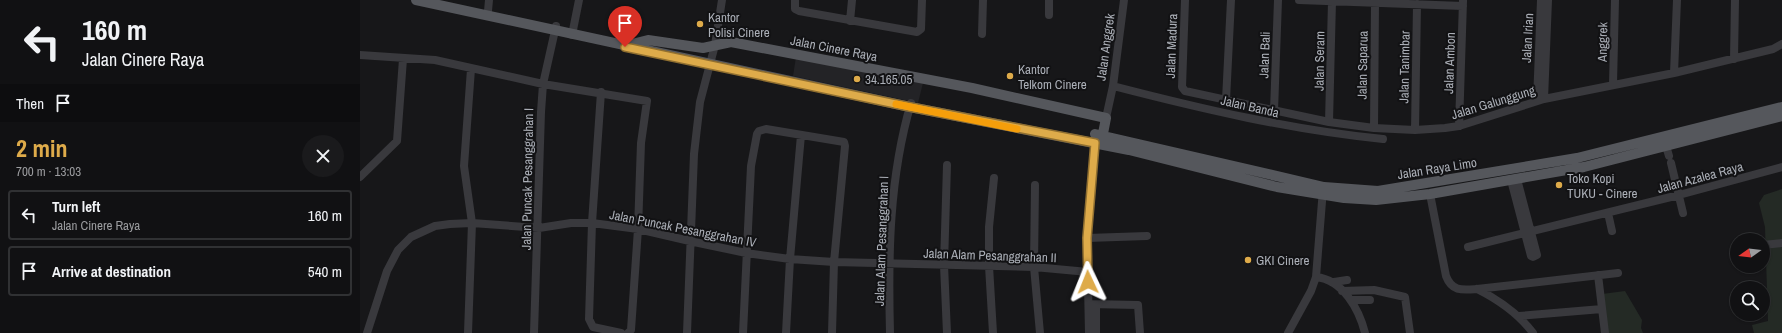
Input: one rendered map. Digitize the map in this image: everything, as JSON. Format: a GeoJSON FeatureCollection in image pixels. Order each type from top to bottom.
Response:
{"type":"FeatureCollection","features":[{"type":"Feature","properties":{"kind":"main road","name":"Jalan Cinere Raya"},"geometry":{"type":"LineString","coordinates":[[416,0],[632,44],[648,40],[703,48],[731,42],[972,88],[1103,117]]}},
{"type":"Feature","properties":{"kind":"main road","name":"Jalan Cinere Raya"},"geometry":{"type":"LineString","coordinates":[[439,0],[488,11],[555,29]]}},
{"type":"Feature","properties":{"kind":"main road","name":"Jalan Cinere Raya"},"geometry":{"type":"LineString","coordinates":[[573,32],[911,105],[1015,124],[1022,128],[1097,140]]}},
{"type":"Feature","properties":{"kind":"main road","name":"Jalan Raya Limo"},"geometry":{"type":"LineString","coordinates":[[1097,140],[1323,191],[1376,200],[1430,194],[1584,167],[1669,155],[1679,138],[1782,106]]}},
{"type":"Feature","properties":{"kind":"main road","name":"Jalan Raya Limo"},"geometry":{"type":"LineString","coordinates":[[1323,191],[1378,191],[1577,158],[1782,116]]}},
{"type":"Feature","properties":{"kind":"main road","name":"Jalan Anggrek"},"geometry":{"type":"LineString","coordinates":[[1097,140],[1103,117]]}},
{"type":"Feature","properties":{"kind":"street"},"geometry":{"type":"LineString","coordinates":[[488,11],[489,0]]}},
{"type":"Feature","properties":{"kind":"street"},"geometry":{"type":"LineString","coordinates":[[573,32],[579,0]]}},
{"type":"Feature","properties":{"kind":"street"},"geometry":{"type":"LineString","coordinates":[[688,333],[694,154],[700,102],[715,45],[722,0]]}},
{"type":"Feature","properties":{"kind":"street"},"geometry":{"type":"LineString","coordinates":[[796,0],[796,10],[917,32],[921,30],[922,0]]}},
{"type":"Feature","properties":{"kind":"street"},"geometry":{"type":"LineString","coordinates":[[850,21],[852,0]]}},
{"type":"Feature","properties":{"kind":"street"},"geometry":{"type":"LineString","coordinates":[[982,34],[983,0]]}},
{"type":"Feature","properties":{"kind":"street"},"geometry":{"type":"LineString","coordinates":[[1049,0],[1049,15]]}},
{"type":"Feature","properties":{"kind":"street","name":"Jalan Anggrek"},"geometry":{"type":"LineString","coordinates":[[1103,117],[1113,86],[1124,0]]}},
{"type":"Feature","properties":{"kind":"street","name":"Jalan Madura"},"geometry":{"type":"LineString","coordinates":[[1185,0],[1182,87],[1185,91]]}},
{"type":"Feature","properties":{"kind":"street"},"geometry":{"type":"LineString","coordinates":[[1226,100],[1231,0]]}},
{"type":"Feature","properties":{"kind":"street","name":"Jalan Bali"},"geometry":{"type":"LineString","coordinates":[[1274,111],[1278,0]]}},
{"type":"Feature","properties":{"kind":"street"},"geometry":{"type":"LineString","coordinates":[[1299,0],[1417,4],[1463,3]]}},
{"type":"Feature","properties":{"kind":"street","name":"Jalan Irian"},"geometry":{"type":"LineString","coordinates":[[1540,100],[1541,0]]}},
{"type":"Feature","properties":{"kind":"street","name":"Jalan Irian"},"geometry":{"type":"LineString","coordinates":[[1540,100],[1548,0]]}},
{"type":"Feature","properties":{"kind":"street","name":"Anggrek"},"geometry":{"type":"LineString","coordinates":[[1613,84],[1615,0]]}},
{"type":"Feature","properties":{"kind":"street"},"geometry":{"type":"LineString","coordinates":[[1674,73],[1676,0]]}},
{"type":"Feature","properties":{"kind":"street"},"geometry":{"type":"LineString","coordinates":[[1734,59],[1735,0]]}},
{"type":"Feature","properties":{"kind":"street","name":"Jalan Seram"},"geometry":{"type":"LineString","coordinates":[[1329,122],[1332,1]]}},
{"type":"Feature","properties":{"kind":"street","name":"Jalan Saparua"},"geometry":{"type":"LineString","coordinates":[[1374,128],[1375,3]]}},
{"type":"Feature","properties":{"kind":"street","name":"Jalan Ambon"},"geometry":{"type":"LineString","coordinates":[[1459,126],[1463,3]]}},
{"type":"Feature","properties":{"kind":"street","name":"Jalan Tanimbar"},"geometry":{"type":"LineString","coordinates":[[1415,130],[1417,4]]}},
{"type":"Feature","properties":{"kind":"street","name":"Jalan Puncak Pesanggrahan I"},"geometry":{"type":"LineString","coordinates":[[534,333],[543,84],[555,29]]}},
{"type":"Feature","properties":{"kind":"street","name":"Jalan Galunggung"},"geometry":{"type":"LineString","coordinates":[[1185,91],[1329,122],[1374,128],[1415,130],[1459,126],[1540,100],[1613,84],[1674,73],[1773,49],[1782,44]]}},
{"type":"Feature","properties":{"kind":"street"},"geometry":{"type":"LineString","coordinates":[[360,55],[435,60],[543,84],[647,100],[641,143],[638,228],[631,330],[628,333]]}},
{"type":"Feature","properties":{"kind":"street"},"geometry":{"type":"LineString","coordinates":[[360,177],[397,141],[403,59]]}},
{"type":"Feature","properties":{"kind":"street"},"geometry":{"type":"LineString","coordinates":[[468,333],[472,223],[464,166],[471,69]]}},
{"type":"Feature","properties":{"kind":"street","name":"Jalan Banda"},"geometry":{"type":"LineString","coordinates":[[1113,86],[1287,126],[1342,135],[1383,139]]}},
{"type":"Feature","properties":{"kind":"street"},"geometry":{"type":"LineString","coordinates":[[601,92],[597,128],[589,319],[593,327],[621,333]]}},
{"type":"Feature","properties":{"kind":"street","name":"Jalan Alam Pesanggrahan I"},"geometry":{"type":"LineString","coordinates":[[890,333],[891,212],[895,175],[911,105]]}},
{"type":"Feature","properties":{"kind":"street"},"geometry":{"type":"LineString","coordinates":[[743,333],[751,166],[757,134],[759,131],[766,129],[844,142],[845,146],[834,262],[832,333]]}},
{"type":"Feature","properties":{"kind":"street"},"geometry":{"type":"LineString","coordinates":[[786,333],[790,258],[801,135]]}},
{"type":"Feature","properties":{"kind":"street"},"geometry":{"type":"LineString","coordinates":[[1096,333],[1088,272],[1087,238],[1097,140]]}},
{"type":"Feature","properties":{"kind":"street"},"geometry":{"type":"LineString","coordinates":[[1669,155],[1683,213]]}},
{"type":"Feature","properties":{"kind":"street"},"geometry":{"type":"LineString","coordinates":[[947,165],[944,265],[947,333]]}},
{"type":"Feature","properties":{"kind":"street","name":"Jalan Azalea Raya"},"geometry":{"type":"LineString","coordinates":[[1468,247],[1529,234],[1782,167]]}},
{"type":"Feature","properties":{"kind":"street"},"geometry":{"type":"LineString","coordinates":[[993,333],[989,266],[989,227],[994,178]]}},
{"type":"Feature","properties":{"kind":"street"},"geometry":{"type":"LineString","coordinates":[[1514,180],[1529,234]]}},
{"type":"Feature","properties":{"kind":"street"},"geometry":{"type":"LineString","coordinates":[[1035,185],[1034,267],[1040,333]]}},
{"type":"Feature","properties":{"kind":"street"},"geometry":{"type":"LineString","coordinates":[[1288,333],[1311,291],[1316,277],[1323,191]]}},
{"type":"Feature","properties":{"kind":"street"},"geometry":{"type":"LineString","coordinates":[[1430,194],[1447,280],[1451,286],[1457,289],[1477,289],[1618,273]]}},
{"type":"Feature","properties":{"kind":"street"},"geometry":{"type":"LineString","coordinates":[[1608,213],[1612,231]]}},
{"type":"Feature","properties":{"kind":"street","name":"Jalan Puncak Pesanggrahan IV"},"geometry":{"type":"LineString","coordinates":[[368,333],[387,271],[398,250],[411,237],[435,226],[472,223],[538,228],[571,223],[592,223],[638,228],[746,253],[834,262],[891,263]]}},
{"type":"Feature","properties":{"kind":"street"},"geometry":{"type":"LineString","coordinates":[[1087,238],[1147,236]]}},
{"type":"Feature","properties":{"kind":"street"},"geometry":{"type":"LineString","coordinates":[[1770,244],[1782,243]]}},
{"type":"Feature","properties":{"kind":"street","name":"Jalan Alam Pesanggrahan II"},"geometry":{"type":"LineString","coordinates":[[891,263],[1034,267],[1088,272]]}},
{"type":"Feature","properties":{"kind":"street"},"geometry":{"type":"LineString","coordinates":[[1598,275],[1605,333]]}},
{"type":"Feature","properties":{"kind":"street"},"geometry":{"type":"LineString","coordinates":[[1316,277],[1325,278],[1334,282],[1350,300],[1360,317],[1365,333]]}},
{"type":"Feature","properties":{"kind":"street"},"geometry":{"type":"LineString","coordinates":[[1334,282],[1347,280]]}},
{"type":"Feature","properties":{"kind":"street"},"geometry":{"type":"LineString","coordinates":[[1477,289],[1496,299],[1519,316],[1533,333]]}},
{"type":"Feature","properties":{"kind":"street"},"geometry":{"type":"LineString","coordinates":[[1342,291],[1374,290],[1405,297],[1410,333]]}},
{"type":"Feature","properties":{"kind":"street"},"geometry":{"type":"LineString","coordinates":[[1350,300],[1370,300]]}},
{"type":"Feature","properties":{"kind":"street"},"geometry":{"type":"LineString","coordinates":[[1089,333],[1092,304]]}},
{"type":"Feature","properties":{"kind":"street"},"geometry":{"type":"LineString","coordinates":[[1092,304],[1138,305],[1140,333]]}},
{"type":"Feature","properties":{"kind":"street"},"geometry":{"type":"LineString","coordinates":[[1519,316],[1602,309]]}},
{"type":"Feature","properties":{"kind":"shaded area","name":"34.165.05"},"geometry":{"type":"Polygon","coordinates":[[[796,57],[923,83],[918,103],[793,76],[796,57]]]}},
{"type":"Feature","properties":{"kind":"shaded area"},"geometry":{"type":"Polygon","coordinates":[[[1782,189],[1782,333],[1754,333],[1752,325],[1770,321],[1770,281],[1767,281],[1766,273],[1770,273],[1770,233],[1765,233],[1759,203],[1764,195],[1782,189]]]}},
{"type":"Feature","properties":{"kind":"shaded area"},"geometry":{"type":"Polygon","coordinates":[[[1625,291],[1642,320],[1641,328],[1643,333],[1605,333],[1602,294],[1625,291]]]}},
{"type":"Feature","properties":{"kind":"slow traffic"},"geometry":{"type":"LineString","coordinates":[[896,104],[1017,129]]}},
{"type":"Feature","properties":{"kind":"place","name":"Kantor Polisi Cinere"},"geometry":{"type":"Point","coordinates":[700,24]}},
{"type":"Feature","properties":{"kind":"place","name":"Kantor Telkom Cinere"},"geometry":{"type":"Point","coordinates":[1010,76]}},
{"type":"Feature","properties":{"kind":"place","name":"34.165.05"},"geometry":{"type":"Point","coordinates":[857,79]}},
{"type":"Feature","properties":{"kind":"place","name":"Toko Kopi TUKU - Cinere"},"geometry":{"type":"Point","coordinates":[1559,185]}},
{"type":"Feature","properties":{"kind":"place","name":"GKI Cinere"},"geometry":{"type":"Point","coordinates":[1248,260]}},
{"type":"Feature","properties":{"kind":"route"},"geometry":{"type":"LineString","coordinates":[[625,47],[1014,129],[1022,128],[1095,143],[1093,150],[1087,238],[1088,282]]}}]}
